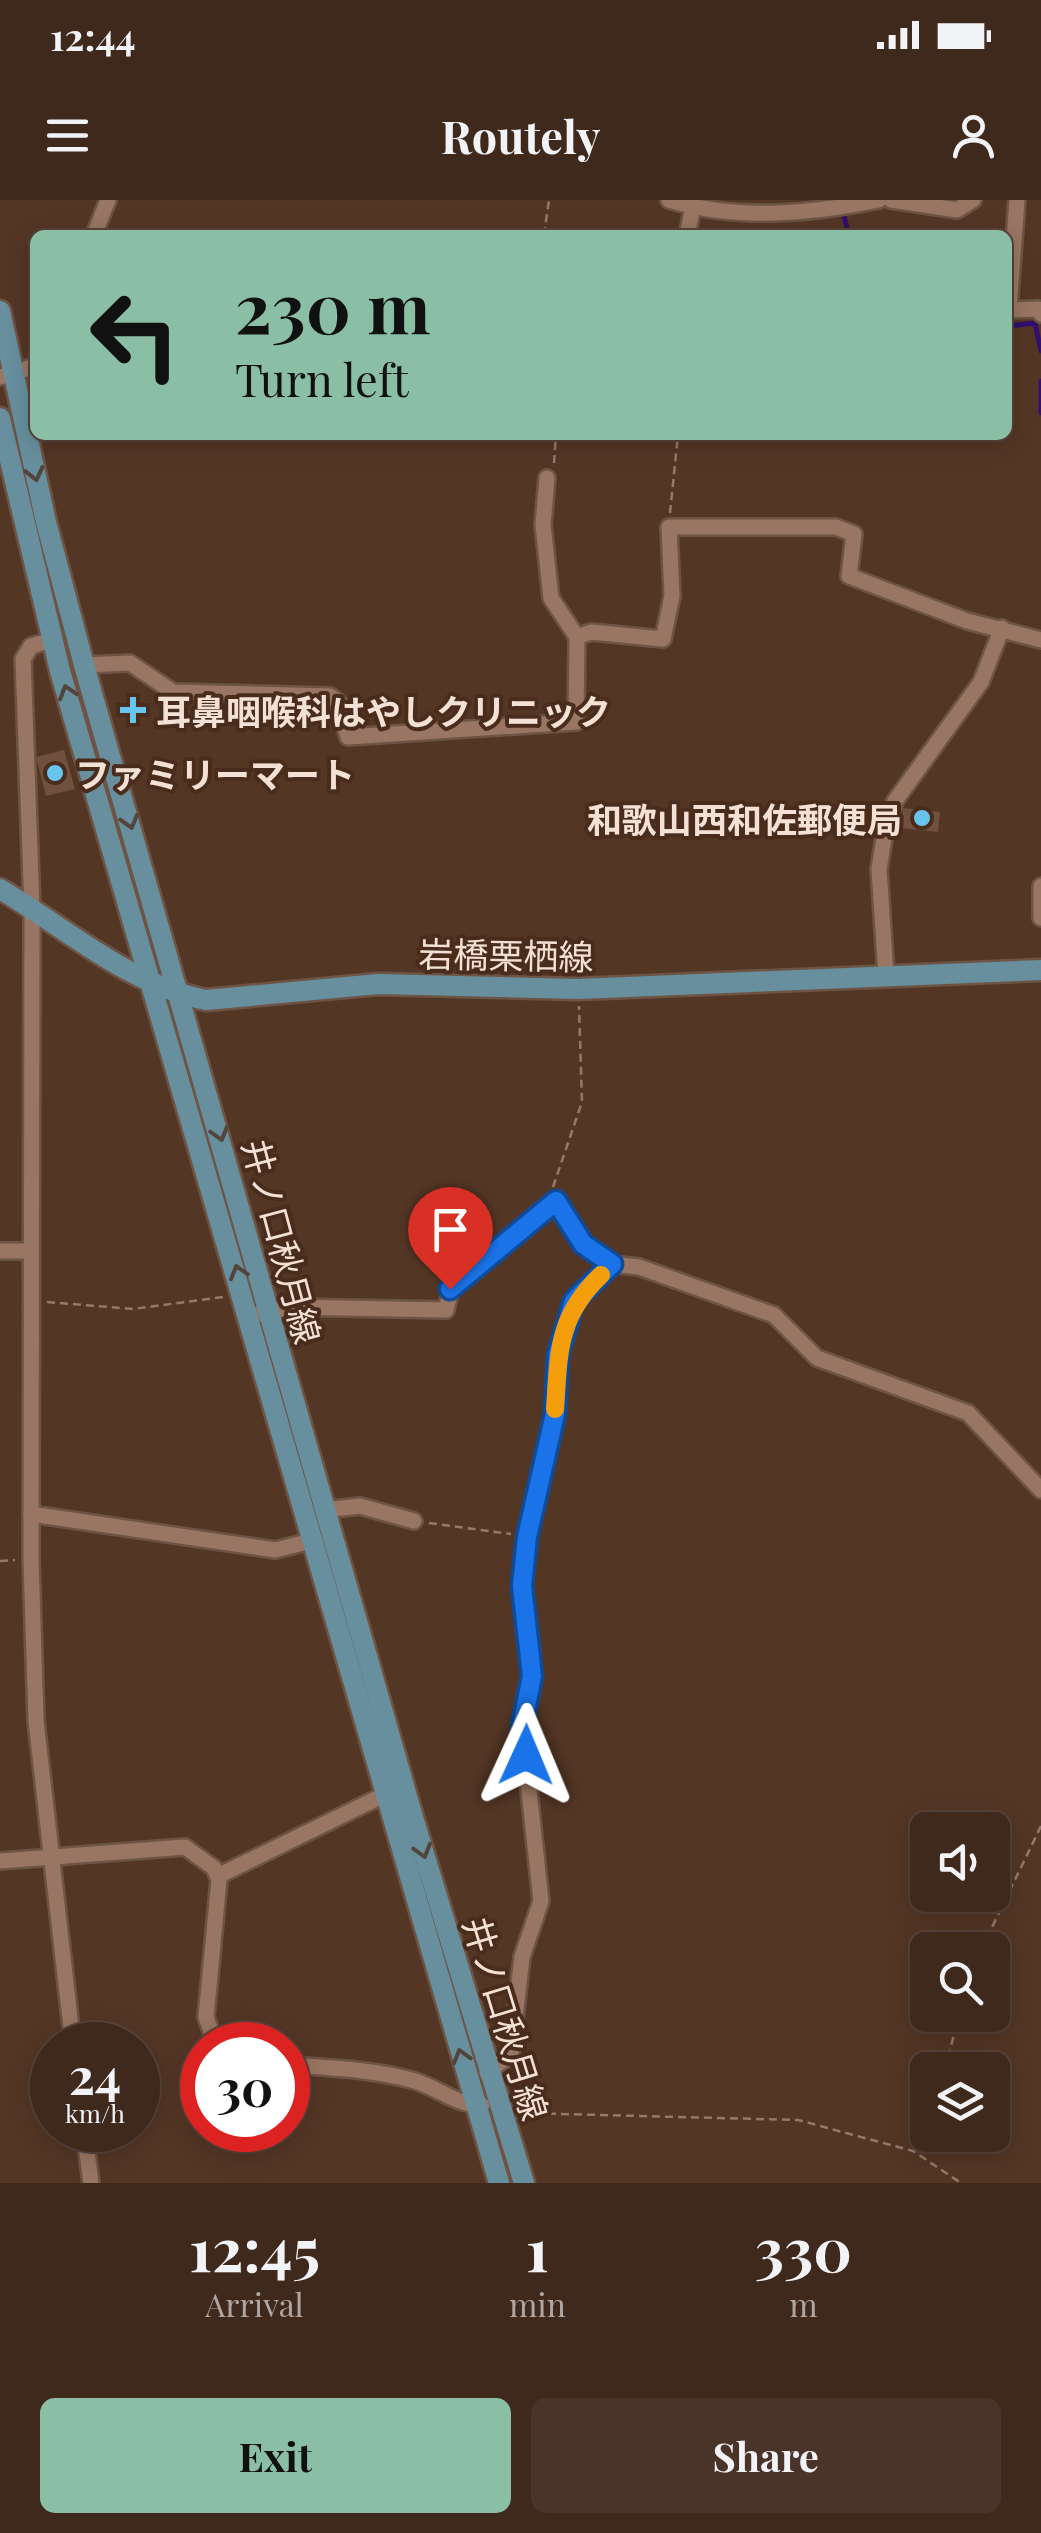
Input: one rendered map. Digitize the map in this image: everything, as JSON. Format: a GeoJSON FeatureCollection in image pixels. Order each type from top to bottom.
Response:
{"type":"FeatureCollection","features":[{"type":"Feature","properties":{"kind":"main road","name":"井ノ口秋月線"},"geometry":{"type":"LineString","coordinates":[[0,311],[6,376],[84,665],[180,995],[315,1540],[499,2183]]}},
{"type":"Feature","properties":{"kind":"main road","name":"井ノ口秋月線"},"geometry":{"type":"LineString","coordinates":[[0,418],[52,640],[244,1293],[259,1314],[324,1510],[487,2073],[524,2183]]}},
{"type":"Feature","properties":{"kind":"main road","name":"岩橋栗栖線"},"geometry":{"type":"LineString","coordinates":[[0,889],[154,983],[180,995],[206,1000],[378,984],[578,989],[1041,970]]}},
{"type":"Feature","properties":{"kind":"street"},"geometry":{"type":"LineString","coordinates":[[96,230],[108,200]]}},
{"type":"Feature","properties":{"kind":"street"},"geometry":{"type":"LineString","coordinates":[[670,200],[693,207],[817,212],[879,200]]}},
{"type":"Feature","properties":{"kind":"street"},"geometry":{"type":"LineString","coordinates":[[891,200],[956,210],[974,200]]}},
{"type":"Feature","properties":{"kind":"street"},"geometry":{"type":"LineString","coordinates":[[1012,273],[1016,200]]}},
{"type":"Feature","properties":{"kind":"street"},"geometry":{"type":"LineString","coordinates":[[688,230],[693,207]]}},
{"type":"Feature","properties":{"kind":"street"},"geometry":{"type":"LineString","coordinates":[[1012,310],[1038,309],[1041,314]]}},
{"type":"Feature","properties":{"kind":"street"},"geometry":{"type":"LineString","coordinates":[[6,376],[30,368]]}},
{"type":"Feature","properties":{"kind":"street"},"geometry":{"type":"LineString","coordinates":[[84,665],[130,663],[172,692],[330,696],[338,702],[348,737],[576,722],[577,636],[551,598],[543,525],[547,478]]}},
{"type":"Feature","properties":{"kind":"street"},"geometry":{"type":"LineString","coordinates":[[577,636],[591,632],[663,639],[672,596],[669,528],[836,528],[854,534],[849,576],[967,621],[1041,640]]}},
{"type":"Feature","properties":{"kind":"street"},"geometry":{"type":"LineString","coordinates":[[886,975],[879,868],[886,826],[895,801],[981,682],[1002,628]]}},
{"type":"Feature","properties":{"kind":"street"},"geometry":{"type":"LineString","coordinates":[[52,640],[31,646],[23,659],[32,908],[31,1514],[36,1722],[70,2022]]}},
{"type":"Feature","properties":{"kind":"street"},"geometry":{"type":"LineString","coordinates":[[1041,886],[1041,918]]}},
{"type":"Feature","properties":{"kind":"street"},"geometry":{"type":"LineString","coordinates":[[259,1314],[291,1307],[446,1310],[450,1289],[556,1201],[583,1244],[612,1264],[640,1267],[774,1315],[817,1358],[968,1413],[1041,1490]]}},
{"type":"Feature","properties":{"kind":"street"},"geometry":{"type":"LineString","coordinates":[[0,1251],[30,1251]]}},
{"type":"Feature","properties":{"kind":"street"},"geometry":{"type":"LineString","coordinates":[[487,2073],[511,2054],[522,1957],[541,1901],[522,1726],[532,1676],[522,1586],[527,1537],[555,1414],[558,1354],[574,1301],[612,1264]]}},
{"type":"Feature","properties":{"kind":"street"},"geometry":{"type":"LineString","coordinates":[[324,1510],[360,1506],[414,1521]]}},
{"type":"Feature","properties":{"kind":"street"},"geometry":{"type":"LineString","coordinates":[[31,1514],[275,1550],[315,1540]]}},
{"type":"Feature","properties":{"kind":"street"},"geometry":{"type":"LineString","coordinates":[[218,1876],[388,1793]]}},
{"type":"Feature","properties":{"kind":"street"},"geometry":{"type":"LineString","coordinates":[[0,1861],[185,1848],[214,1868],[218,1876],[208,2022]]}},
{"type":"Feature","properties":{"kind":"street"},"geometry":{"type":"LineString","coordinates":[[310,2067],[381,2072],[421,2082],[475,2106],[501,2111]]}},
{"type":"Feature","properties":{"kind":"street"},"geometry":{"type":"LineString","coordinates":[[87,2152],[92,2183]]}},
{"type":"Feature","properties":{"kind":"path"},"geometry":{"type":"LineString","coordinates":[[545,230],[549,200]]}},
{"type":"Feature","properties":{"kind":"path"},"geometry":{"type":"LineString","coordinates":[[547,478],[556,458],[556,440]]}},
{"type":"Feature","properties":{"kind":"path"},"geometry":{"type":"LineString","coordinates":[[669,528],[678,440]]}},
{"type":"Feature","properties":{"kind":"path"},"geometry":{"type":"LineString","coordinates":[[556,1201],[552,1181],[582,1102],[578,989]]}},
{"type":"Feature","properties":{"kind":"path"},"geometry":{"type":"LineString","coordinates":[[30,1300],[133,1308],[244,1293]]}},
{"type":"Feature","properties":{"kind":"path"},"geometry":{"type":"LineString","coordinates":[[414,1521],[527,1537]]}},
{"type":"Feature","properties":{"kind":"path"},"geometry":{"type":"LineString","coordinates":[[990,1932],[1041,1826]]}},
{"type":"Feature","properties":{"kind":"path"},"geometry":{"type":"LineString","coordinates":[[501,2111],[798,2120],[910,2150]]}},
{"type":"Feature","properties":{"kind":"path"},"geometry":{"type":"LineString","coordinates":[[914,2152],[961,2183]]}},
{"type":"Feature","properties":{"kind":"building","name":"ファミリーマート"},"geometry":{"type":"Polygon","coordinates":[[[64,750],[75,789],[46,796],[36,757],[64,750]]]}},
{"type":"Feature","properties":{"kind":"building"},"geometry":{"type":"Polygon","coordinates":[[[903,808],[940,812],[938,832],[901,828],[903,808]]]}},
{"type":"Feature","properties":{"kind":"waterway"},"geometry":{"type":"LineString","coordinates":[[842,209],[848,230]]}},
{"type":"Feature","properties":{"kind":"waterway"},"geometry":{"type":"LineString","coordinates":[[1012,326],[1035,323],[1041,351]]}},
{"type":"Feature","properties":{"kind":"waterway"},"geometry":{"type":"LineString","coordinates":[[1041,381],[1041,413]]}},
{"type":"Feature","properties":{"kind":"slow traffic"},"geometry":{"type":"LineString","coordinates":[[555,1409],[558,1354],[574,1301],[601,1275]]}},
{"type":"Feature","properties":{"kind":"place","name":"耳鼻咽喉科はやしクリニック"},"geometry":{"type":"Point","coordinates":[133,710]}},
{"type":"Feature","properties":{"kind":"place","name":"ファミリーマート"},"geometry":{"type":"Point","coordinates":[55,773]}},
{"type":"Feature","properties":{"kind":"place","name":"和歌山西和佐郵便局"},"geometry":{"type":"Point","coordinates":[922,818]}},
{"type":"Feature","properties":{"kind":"route"},"geometry":{"type":"LineString","coordinates":[[450,1289],[556,1201],[583,1244],[612,1264],[574,1301],[558,1354],[555,1414],[527,1537],[522,1586],[532,1676],[522,1726],[526,1755]]}}]}
